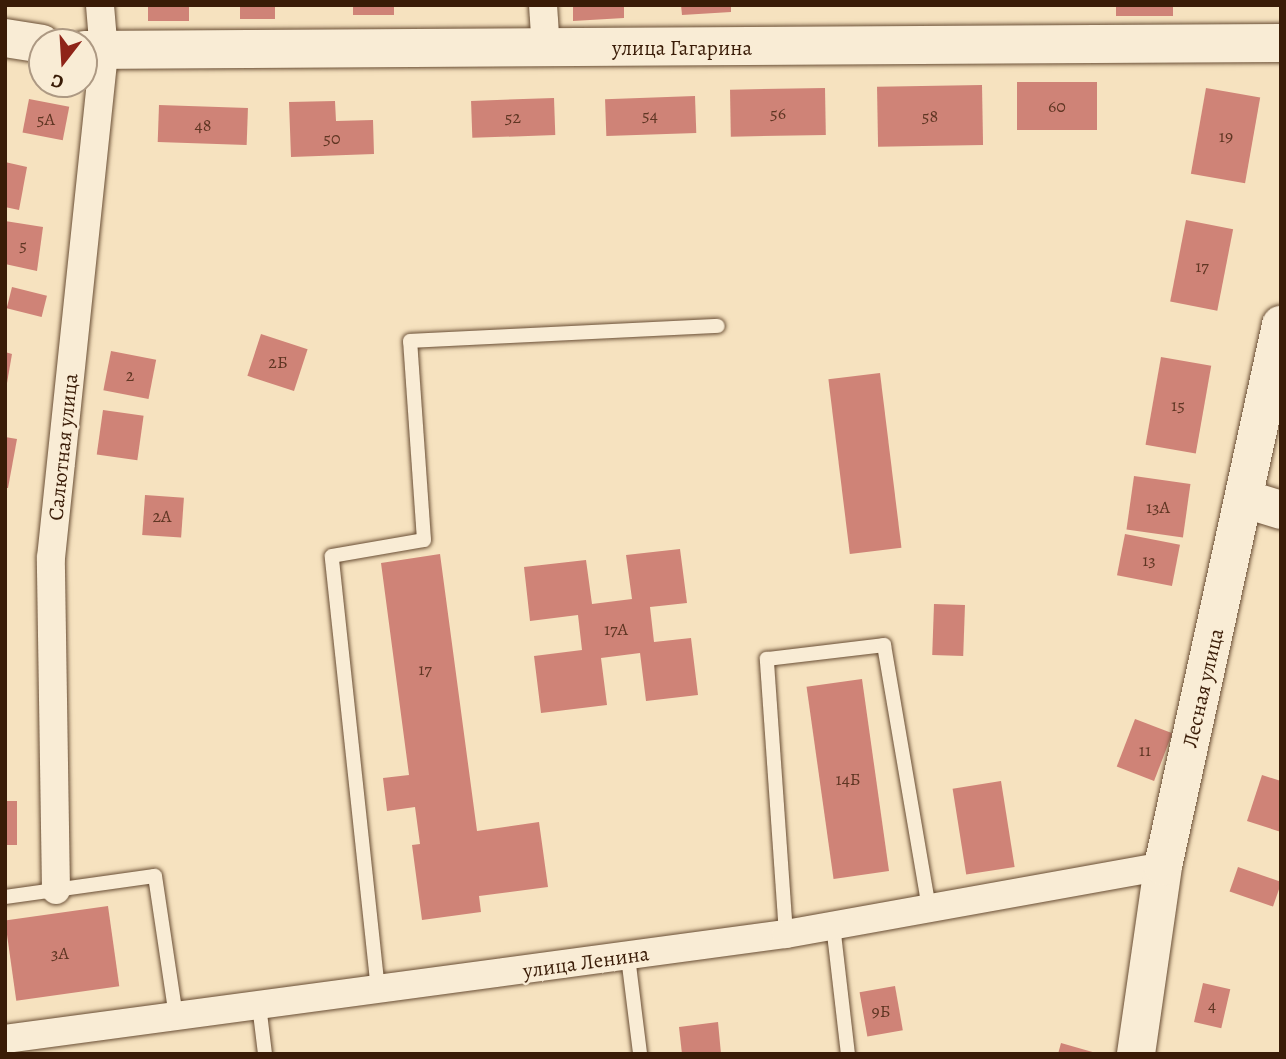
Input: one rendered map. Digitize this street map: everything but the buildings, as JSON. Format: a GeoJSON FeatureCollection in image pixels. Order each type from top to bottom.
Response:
{"type":"FeatureCollection","features":[{"type":"Feature","properties":{"kind":"street","name":"Салютная улица"},"geometry":{"type":"LineString","coordinates":[[97,28],[100,5]]}},
{"type":"Feature","properties":{"kind":"street"},"geometry":{"type":"LineString","coordinates":[[543,5],[546,49]]}},
{"type":"Feature","properties":{"kind":"street"},"geometry":{"type":"LineString","coordinates":[[5,38],[28,42]]}},
{"type":"Feature","properties":{"kind":"street","name":"улица Гагарина"},"geometry":{"type":"LineString","coordinates":[[98,51],[1281,43]]}},
{"type":"Feature","properties":{"kind":"street","name":"Салютная улица"},"geometry":{"type":"LineString","coordinates":[[56,890],[51,558],[90,98]]}},
{"type":"Feature","properties":{"kind":"street","name":"Лесная улица"},"geometry":{"type":"LineString","coordinates":[[1136,1054],[1163,866],[1281,325]]}},
{"type":"Feature","properties":{"kind":"street"},"geometry":{"type":"LineString","coordinates":[[1245,499],[1281,510]]}},
{"type":"Feature","properties":{"kind":"street","name":"улица Ленина"},"geometry":{"type":"LineString","coordinates":[[5,1039],[786,934],[1163,866]]}},
{"type":"Feature","properties":{"kind":"lane"},"geometry":{"type":"LineString","coordinates":[[378,990],[332,556],[424,540],[410,341],[718,327]]}},
{"type":"Feature","properties":{"kind":"lane"},"geometry":{"type":"LineString","coordinates":[[786,934],[767,659],[884,645],[929,907]]}},
{"type":"Feature","properties":{"kind":"lane"},"geometry":{"type":"LineString","coordinates":[[5,898],[155,876],[176,1016]]}},
{"type":"Feature","properties":{"kind":"lane"},"geometry":{"type":"LineString","coordinates":[[833,925],[848,1054]]}},
{"type":"Feature","properties":{"kind":"lane"},"geometry":{"type":"LineString","coordinates":[[628,957],[640,1054]]}},
{"type":"Feature","properties":{"kind":"lane"},"geometry":{"type":"LineString","coordinates":[[259,1005],[265,1054]]}}]}
